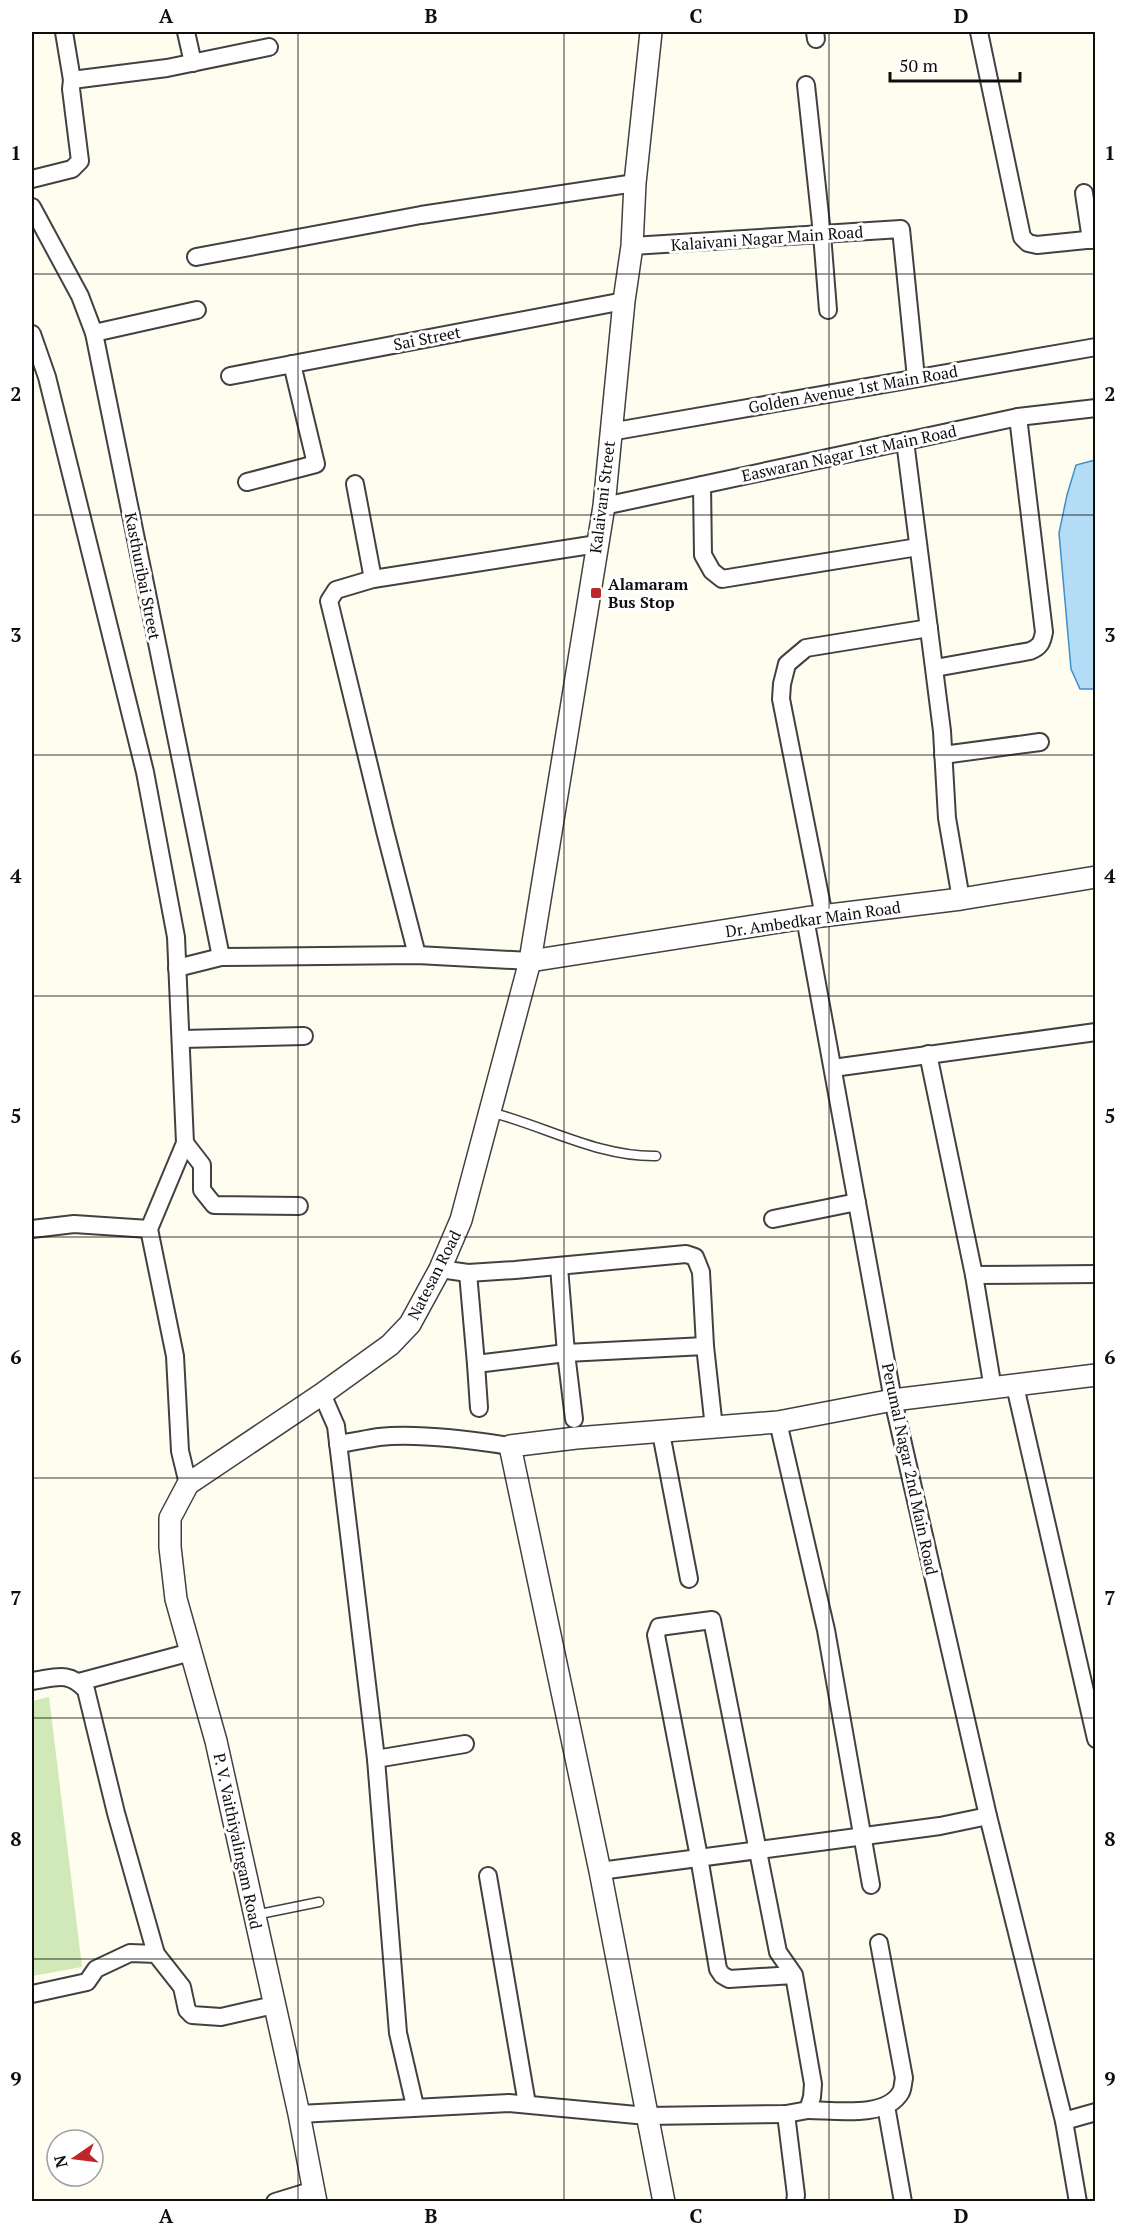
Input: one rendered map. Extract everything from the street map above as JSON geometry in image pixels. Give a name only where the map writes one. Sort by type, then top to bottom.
[{"type":"street","points":[[32,179],[72,170],[80,161],[71,89],[72,80],[64,32]]},
{"type":"street","points":[[186,32],[193,63]]},
{"type":"street","name":"Kalaivani Street","points":[[530,961],[603,506],[624,301],[632,246],[635,183],[651,32]]},
{"type":"street","points":[[979,32],[1022,237],[1028,243],[1037,245],[1093,239],[1084,193]]},
{"type":"street","points":[[72,80],[193,63],[269,47]]},
{"type":"street","points":[[806,85],[828,310]]},
{"type":"street","points":[[196,258],[421,215],[635,183]]},
{"type":"street","name":"Kasthuribai Street","points":[[32,207],[80,296],[94,333],[220,957]]},
{"type":"street","name":"Kalaivani Nagar Main Road","points":[[632,246],[901,229],[916,378]]},
{"type":"street","name":"Sai Street","points":[[230,376],[624,301]]},
{"type":"street","points":[[94,333],[197,309]]},
{"type":"street","points":[[32,334],[47,377],[145,772],[176,937],[185,1143],[149,1229],[176,1356],[180,1450],[188,1484]]},
{"type":"street","name":"Golden Avenue 1st Main Road","points":[[610,432],[1095,347]]},
{"type":"street","points":[[247,482],[316,464],[292,364]]},
{"type":"street","name":"Easwaran Nagar 1st Main Road","points":[[603,506],[1018,417],[1095,408]]},
{"type":"street","points":[[934,668],[1030,651],[1038,648],[1042,642],[1044,632],[1018,417]]},
{"type":"street","points":[[905,441],[934,668],[947,818],[961,899]]},
{"type":"street","points":[[355,484],[373,579]]},
{"type":"street","points":[[702,485],[703,555],[712,571],[722,579],[918,547]]},
{"type":"street","points":[[417,956],[329,601],[336,590],[373,579],[597,544]]},
{"type":"street","name":"Perumal Nagar 2nd Main Road","points":[[929,628],[806,648],[787,664],[781,699],[815,917],[832,1068],[893,1400],[988,1816],[1064,2121],[1078,2202]]},
{"type":"street","points":[[943,755],[1040,742]]},
{"type":"street","name":"Dr. Ambedkar Main Road","points":[[530,961],[815,917],[961,899],[1095,877]]},
{"type":"street","points":[[177,968],[220,957],[417,956],[530,961]]},
{"type":"street","name":"Natesan Road","points":[[188,1484],[322,1394],[390,1345],[410,1324],[440,1269],[461,1220],[530,961]]},
{"type":"street","points":[[832,1068],[1095,1032]]},
{"type":"street","points":[[182,1039],[304,1036]]},
{"type":"street","points":[[928,1054],[974,1275],[993,1389]]},
{"type":"street","points":[[185,1143],[202,1165],[202,1190],[214,1204],[299,1206]]},
{"type":"street","points":[[773,1219],[857,1202]]},
{"type":"street","points":[[32,1229],[74,1224],[149,1229]]},
{"type":"street","points":[[440,1269],[468,1273],[558,1267],[686,1254],[694,1257],[701,1272],[705,1346],[714,1428]]},
{"type":"street","points":[[558,1267],[574,1419]]},
{"type":"street","points":[[468,1273],[479,1408]]},
{"type":"street","points":[[974,1275],[1095,1274]]},
{"type":"street","points":[[476,1364],[566,1353],[705,1346]]},
{"type":"street","points":[[338,1444],[381,1437],[402,1437],[480,1441],[510,1446],[576,1438],[714,1428],[778,1422],[893,1400],[1095,1375]]},
{"type":"street","points":[[1015,1386],[1095,1739]]},
{"type":"street","points":[[322,1394],[336,1426],[376,1759],[398,2032],[415,2106]]},
{"type":"street","points":[[778,1422],[826,1630],[871,1885]]},
{"type":"street","points":[[661,1432],[689,1579]]},
{"type":"street","points":[[510,1446],[600,1871],[664,2202]]},
{"type":"street","name":"P. V. Vaithiyalingam Road","points":[[188,1484],[170,1518],[170,1547],[176,1599],[216,1741],[315,2196]]},
{"type":"street","points":[[794,1975],[729,1979],[723,1976],[718,1969],[656,1635],[659,1626],[712,1620],[778,1952],[794,1975],[813,2084],[813,2097],[808,2109]]},
{"type":"street","points":[[79,1682],[191,1652]]},
{"type":"street","points":[[32,1681],[65,1676],[77,1679],[86,1689],[116,1813],[156,1954],[182,1987],[187,2010],[192,2015],[221,2017],[274,2005]]},
{"type":"street","points":[[376,1759],[465,1744]]},
{"type":"street","points":[[600,1871],[940,1826],[988,1816]]},
{"type":"street","points":[[488,1876],[528,2104]]},
{"type":"street","points":[[299,2114],[415,2106],[509,2103],[647,2116],[786,2114],[808,2109],[874,2110],[886,2106],[901,2091],[904,2078],[879,1944]]},
{"type":"street","points":[[32,1994],[87,1982],[96,1969],[130,1953],[156,1954]]},
{"type":"street","points":[[886,2106],[903,2202]]},
{"type":"street","points":[[1064,2121],[1095,2112]]},
{"type":"street","points":[[786,2114],[795,2202]]},
{"type":"street","points":[[275,2202],[315,2196]]},
{"type":"lane","points":[[490,1112],[619,1154],[656,1156]]},
{"type":"lane","points":[[254,1916],[319,1902]]},
{"type":"green space","points":[[49,1697],[82,1967],[32,1976],[32,1701]]},
{"type":"water","points":[[1095,460],[1095,689],[1080,689],[1071,669],[1059,533],[1076,465]]},
{"type":"place","name":"Alamaram Bus Stop","points":[[596,593]]}]
